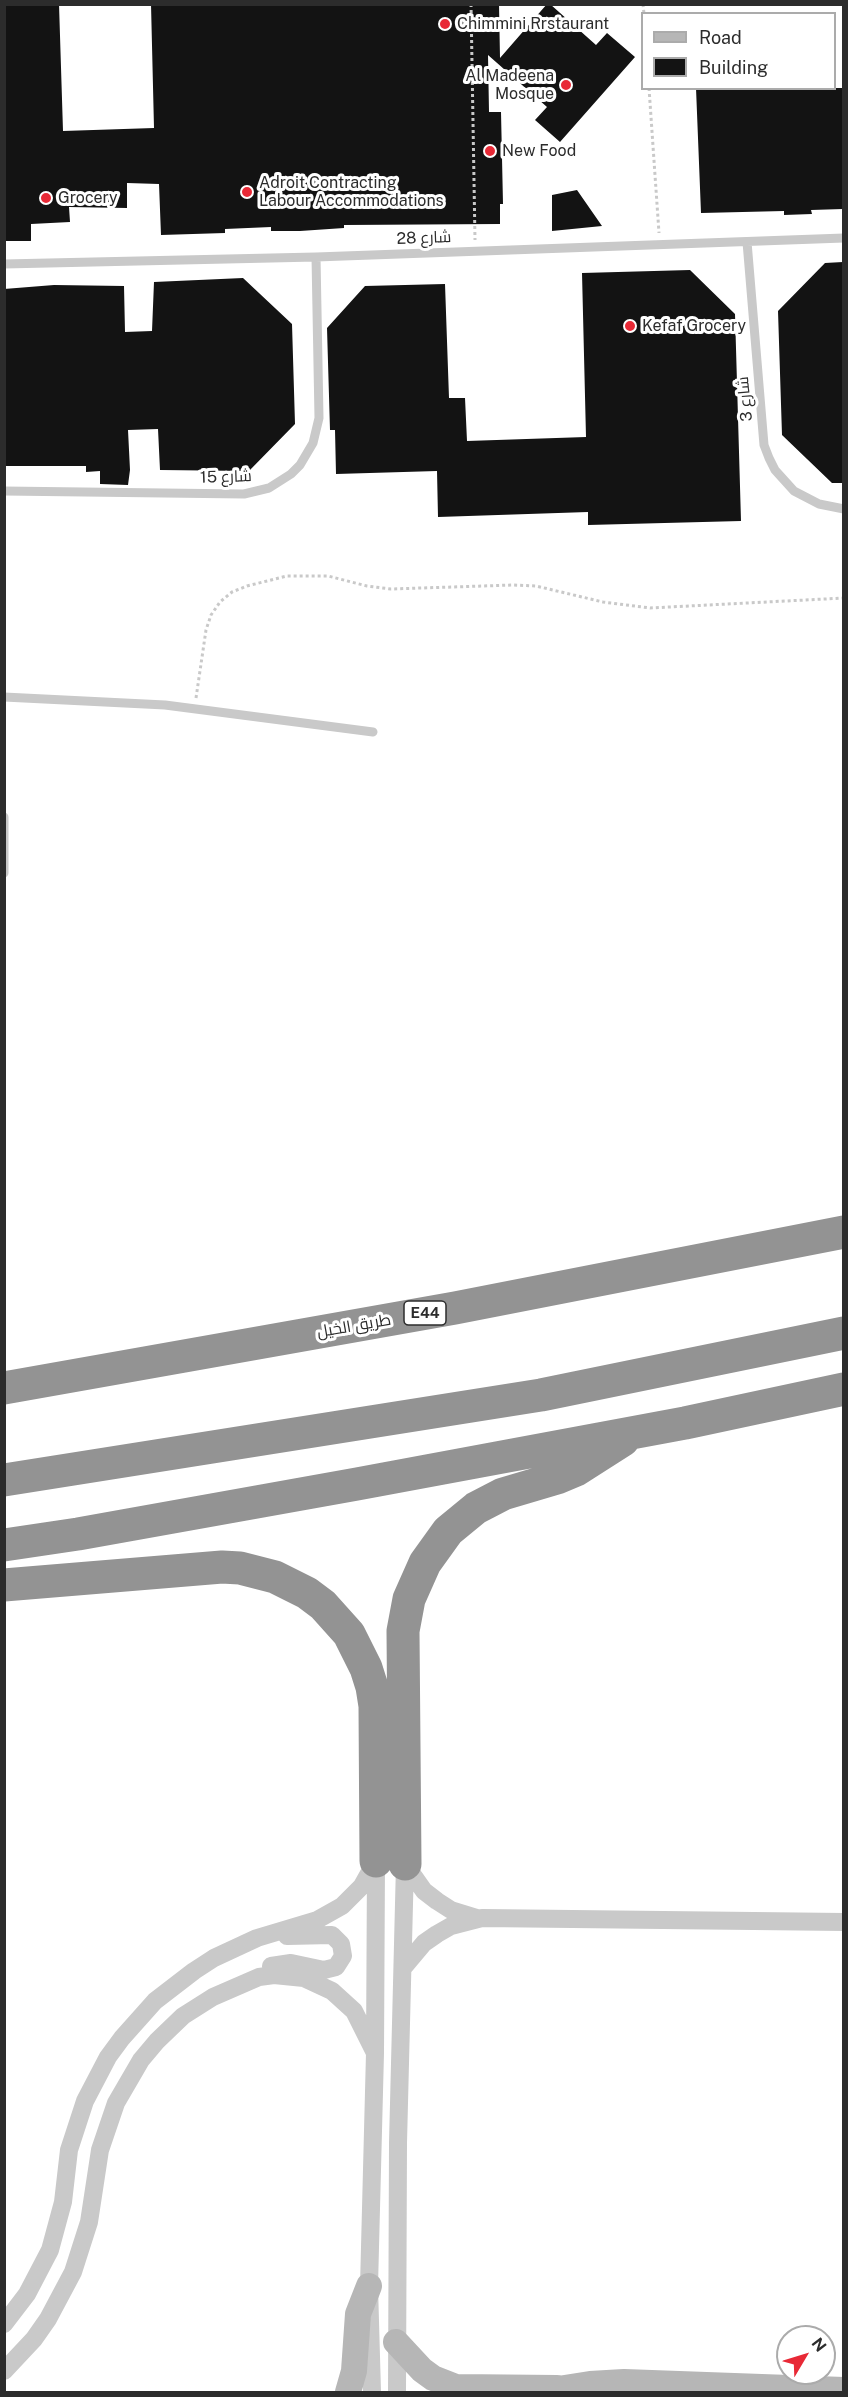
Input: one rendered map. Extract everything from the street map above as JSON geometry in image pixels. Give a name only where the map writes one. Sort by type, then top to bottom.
[{"type":"highway","name":"طريق الخيل","points":[[4,1388],[455,1308],[843,1232]]},
{"type":"highway","points":[[4,1480],[541,1395],[843,1333]]},
{"type":"highway","points":[[4,1545],[175,1518],[631,1433],[843,1389]]},
{"type":"highway","points":[[391,1863],[403,1631],[409,1599],[425,1563],[448,1531],[476,1508],[503,1494],[576,1470],[631,1433]]},
{"type":"highway","points":[[4,1585],[222,1567],[240,1568],[275,1577],[307,1593],[323,1605],[348,1634],[366,1668],[372,1687],[391,1863]]},
{"type":"street","points":[[391,1863],[451,1910],[482,1918],[843,1922]]},
{"type":"street","points":[[4,2324],[27,2295],[50,2250],[61,2210],[73,2137],[85,2101],[108,2057],[138,2019],[174,1986],[214,1958],[257,1938],[317,1920],[342,1906],[362,1886],[391,1863]]},
{"type":"street","points":[[391,1863],[403,1968],[397,2392]]},
{"type":"street","points":[[372,2392],[369,2286],[375,2053],[391,1863]]},
{"type":"street","points":[[403,1968],[424,1943],[437,1934],[451,1926],[482,1918]]},
{"type":"street","points":[[231,1988],[253,1972],[265,1967],[291,1964],[324,1970],[336,1967],[343,1956],[341,1944],[332,1935],[257,1938]]},
{"type":"street","points":[[4,2371],[34,2339],[48,2319],[73,2272],[89,2222],[100,2150],[116,2103],[141,2060],[170,2028],[198,2006],[231,1988],[259,1977],[289,1976],[318,1983],[332,1990],[354,2011],[375,2053]]},
{"type":"street","points":[[348,2392],[354,2371],[358,2314],[369,2286]]},
{"type":"street","points":[[396,2342],[422,2370],[438,2381],[456,2387],[549,2391],[624,2382],[843,2390]]},
{"type":"lane","name":"شارع 28","points":[[4,264],[843,238]]},
{"type":"lane","name":"شارع 3","points":[[747,242],[764,445],[769,458],[784,481],[794,491],[819,504],[843,509]]},
{"type":"lane","name":"شارع 15","points":[[4,491],[244,494],[257,492],[280,482],[291,474],[307,455],[318,425],[316,256]]},
{"type":"lane","points":[[4,697],[126,702],[373,732]]},
{"type":"lane","points":[[4,817],[4,873]]},
{"type":"path","points":[[471,4],[475,251]]},
{"type":"path","points":[[649,90],[660,245]]},
{"type":"path","points":[[195,709],[206,630],[211,615],[220,602],[239,589],[287,576],[328,576],[367,586],[391,589],[536,586],[603,602],[650,608],[843,598]]},
{"type":"building","points":[[4,4],[59,4],[63,131],[154,128],[151,4],[499,4],[500,58],[547,4],[550,4],[596,45],[607,33],[635,57],[560,142],[535,120],[547,107],[488,55],[489,112],[501,112],[503,204],[500,204],[500,224],[344,225],[344,228],[300,231],[271,231],[271,227],[225,229],[225,233],[161,235],[159,184],[127,183],[127,208],[69,207],[70,222],[31,224],[31,241],[4,241]]},
{"type":"building","points":[[836,88],[843,88],[843,209],[811,210],[812,214],[784,215],[784,211],[701,213],[696,90],[836,90]]},
{"type":"building","points":[[577,190],[602,226],[552,231],[552,195]]},
{"type":"building","points":[[843,262],[843,483],[832,483],[782,435],[778,311],[825,263]]},
{"type":"building","points":[[690,270],[735,314],[741,521],[588,525],[588,512],[438,517],[437,471],[336,474],[335,430],[330,430],[327,328],[365,286],[445,284],[449,398],[465,398],[467,441],[586,437],[582,273]]},
{"type":"building","points":[[243,278],[292,324],[295,424],[249,471],[160,470],[158,429],[128,430],[130,470],[128,485],[100,484],[100,471],[86,472],[86,466],[4,466],[4,289],[54,285],[124,286],[125,332],[152,331],[154,282]]},
{"type":"place","name":"Chimmini Rrstaurant","points":[[445,24]]},
{"type":"place","name":"Al Madeena Mosque","points":[[566,85]]},
{"type":"place","name":"New Food","points":[[490,151]]},
{"type":"place","name":"Adroit Contracting Labour Accommodations","points":[[247,192]]},
{"type":"place","name":"Grocery","points":[[46,198]]},
{"type":"place","name":"Kefaf Grocery","points":[[630,326]]}]
